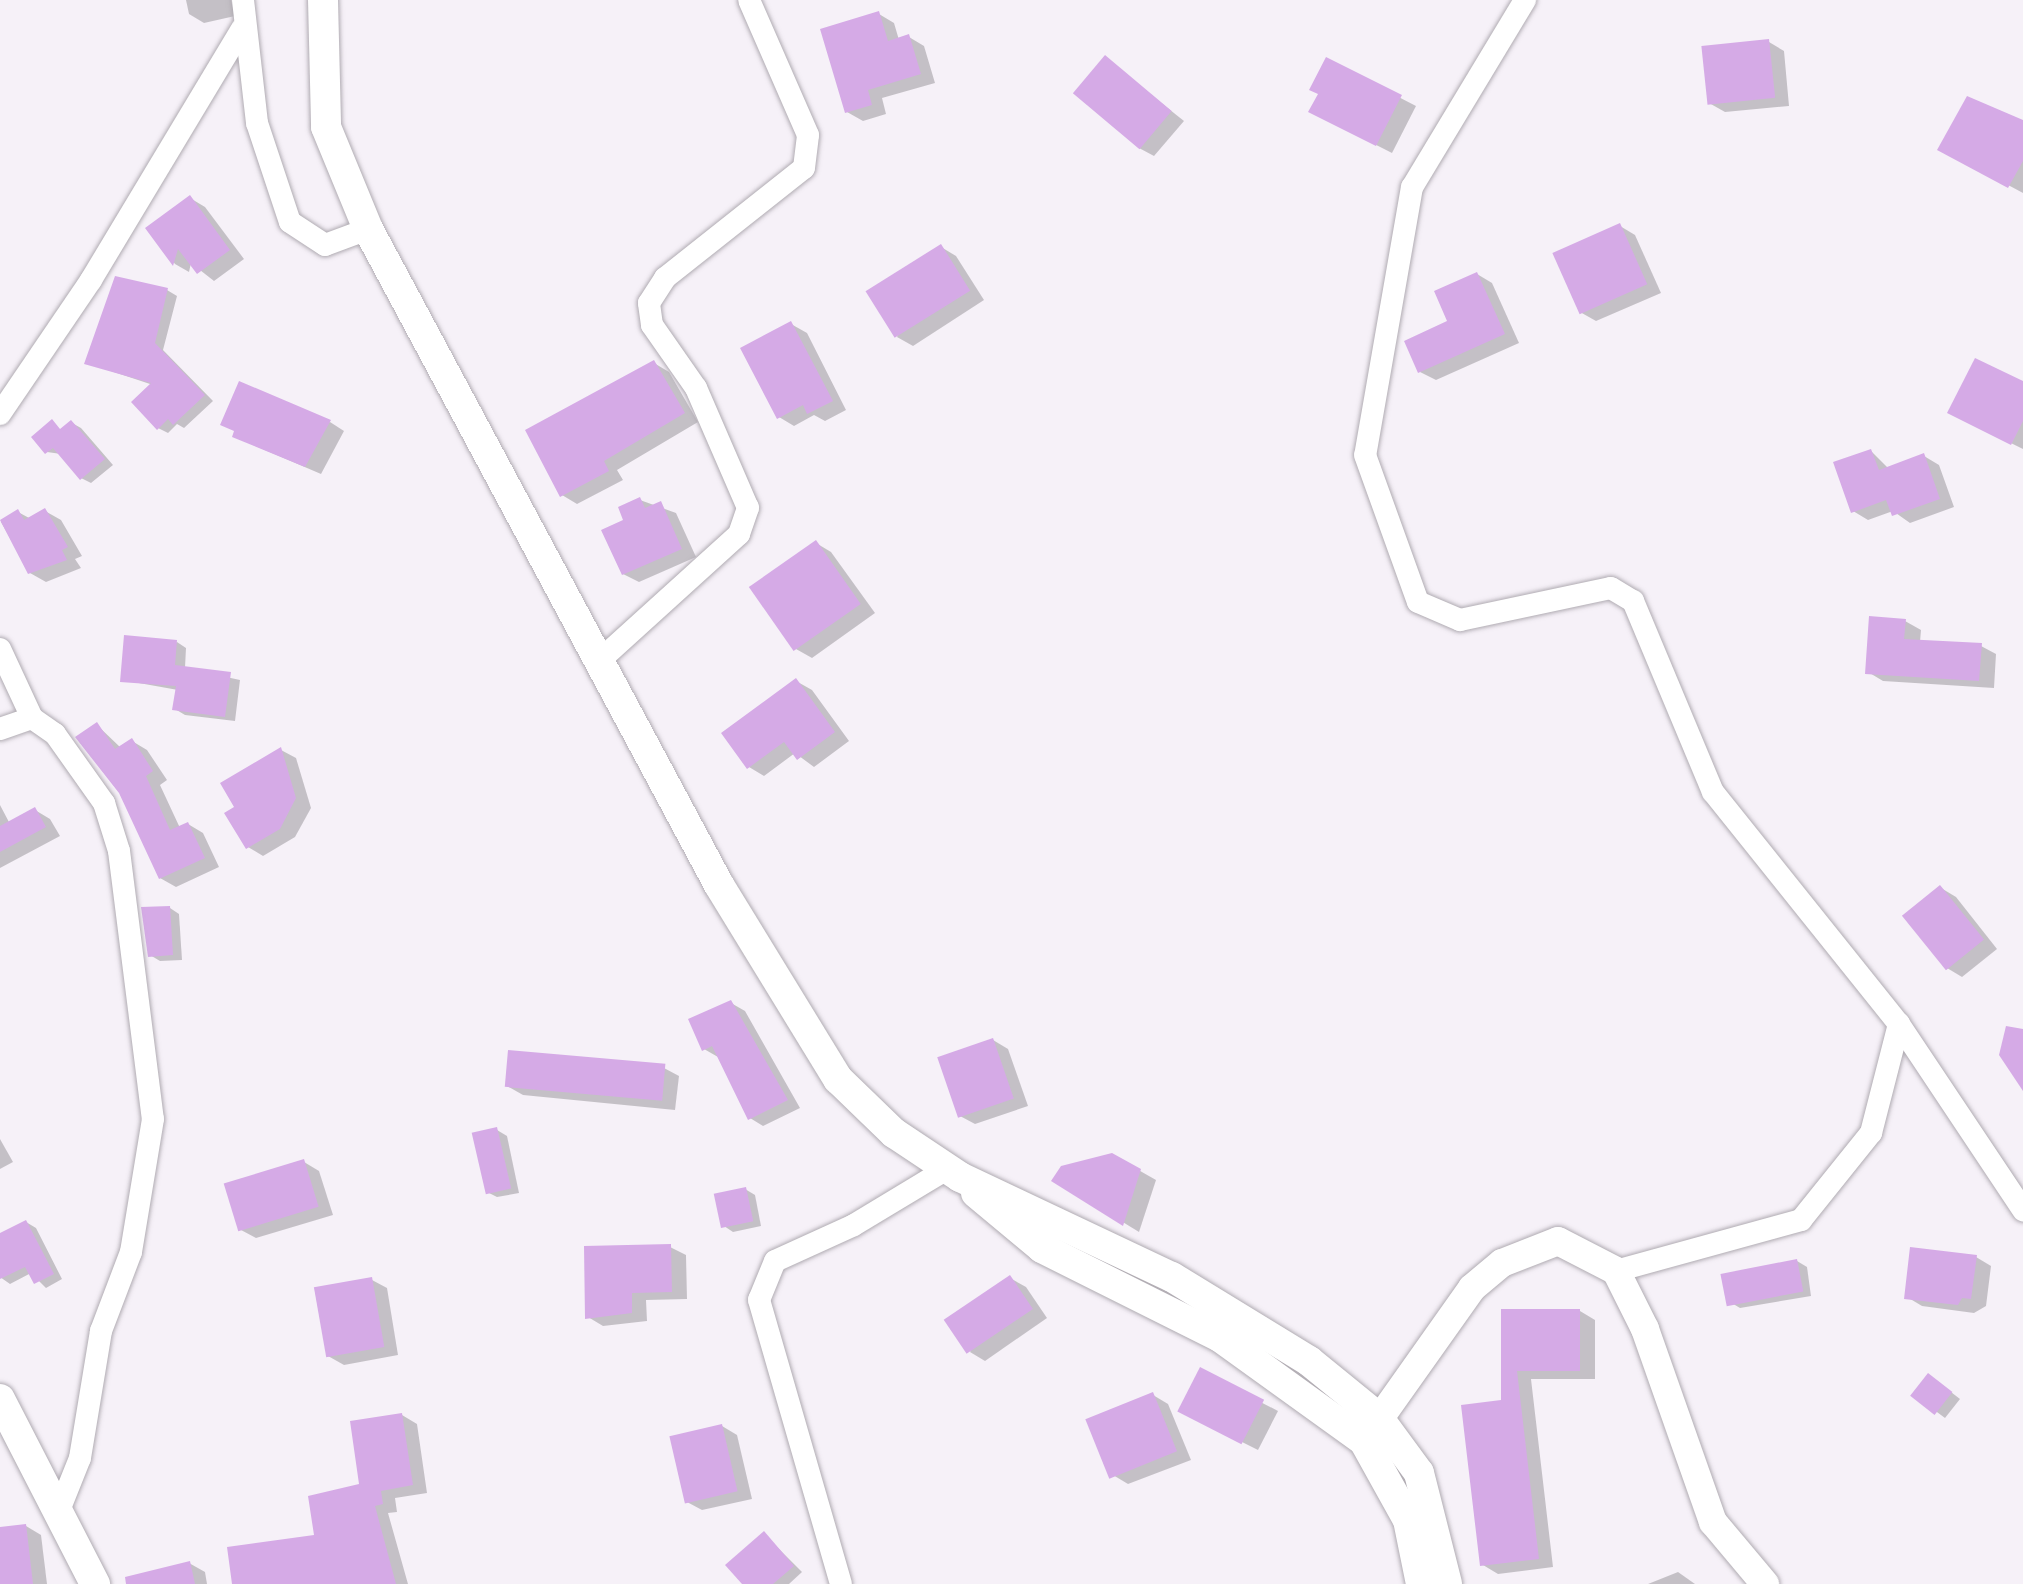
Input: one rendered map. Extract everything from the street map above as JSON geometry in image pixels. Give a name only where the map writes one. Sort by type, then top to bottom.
[{"type":"main road","points":[[323,0],[326,127],[368,229],[719,885],[838,1079],[894,1134],[954,1173],[1172,1277],[1309,1361],[1371,1429],[1419,1472],[1447,1584]]},
{"type":"main road","points":[[0,1399],[60,1508],[94,1582]]},
{"type":"main road","points":[[1371,1429],[1408,1520],[1421,1584]]},
{"type":"street","points":[[243,0],[242,29],[257,123],[290,222],[326,245],[368,229]]},
{"type":"street","points":[[599,661],[739,534],[748,508],[696,388],[652,325],[649,304],[665,278],[804,168],[808,134],[750,0]]},
{"type":"street","points":[[1525,0],[1412,187],[1364,454],[1418,602],[1460,620],[1610,588],[1634,600],[1713,792],[1899,1024],[2023,1210]]},
{"type":"street","points":[[0,414],[91,280],[242,29]]},
{"type":"street","points":[[0,649],[32,718],[55,734],[104,803],[119,850],[153,1119],[131,1252],[101,1332],[80,1458],[60,1508]]},
{"type":"street","points":[[0,729],[32,718]]},
{"type":"street","points":[[1616,1271],[1801,1220],[1871,1133],[1899,1024]]},
{"type":"street","points":[[841,1584],[759,1300],[775,1261],[954,1173]]},
{"type":"street","points":[[1371,1429],[1446,1316],[1502,1263],[1558,1240],[1616,1271],[1645,1329],[1713,1522],[1764,1584]]},
{"type":"building","points":[[879,11],[888,41],[909,34],[921,74],[868,90],[872,105],[845,113],[820,29]]},
{"type":"building","points":[[1769,39],[1775,98],[1708,105],[1701,46]]},
{"type":"building","points":[[1105,55],[1172,111],[1140,149],[1073,93]]},
{"type":"building","points":[[1326,57],[1402,95],[1376,146],[1308,112],[1318,94],[1309,90]]},
{"type":"building","points":[[1967,96],[2023,120],[2023,161],[2008,188],[1937,150]]},
{"type":"building","points":[[190,195],[230,250],[197,274],[178,249],[173,266],[145,228]]},
{"type":"building","points":[[1620,223],[1647,284],[1580,314],[1552,253]]},
{"type":"building","points":[[941,244],[970,291],[895,338],[866,291]]},
{"type":"building","points":[[1477,272],[1505,334],[1418,373],[1404,341],[1447,321],[1434,291]]},
{"type":"building","points":[[115,276],[168,288],[155,343],[205,395],[173,425],[168,419],[157,430],[131,402],[151,383],[84,364]]},
{"type":"building","points":[[791,321],[833,401],[807,414],[803,405],[777,419],[740,348]]},
{"type":"building","points":[[1975,358],[2023,381],[2023,421],[2011,445],[1947,413]]},
{"type":"building","points":[[654,360],[685,413],[604,461],[609,471],[560,497],[525,430]]},
{"type":"building","points":[[239,381],[331,420],[305,467],[232,437],[234,431],[220,425]]},
{"type":"building","points":[[52,419],[60,429],[71,420],[105,459],[80,480],[53,448],[45,454],[31,437]]},
{"type":"building","points":[[1871,449],[1879,470],[1924,453],[1940,499],[1892,516],[1886,500],[1851,513],[1833,462]]},
{"type":"building","points":[[640,497],[645,508],[661,501],[682,549],[622,575],[601,530],[623,520],[618,507]]},
{"type":"building","points":[[45,508],[68,547],[62,550],[67,560],[28,574],[0,520],[18,509],[24,520]]},
{"type":"building","points":[[816,540],[861,604],[794,651],[749,587]]},
{"type":"building","points":[[1869,616],[1906,619],[1904,639],[1982,643],[1979,681],[1865,674]]},
{"type":"building","points":[[124,635],[177,640],[175,665],[231,672],[225,717],[172,710],[176,686],[120,682]]},
{"type":"building","points":[[796,678],[835,732],[797,760],[784,742],[747,769],[721,733]]},
{"type":"building","points":[[97,722],[115,749],[132,738],[153,771],[146,776],[170,830],[188,822],[205,858],[159,879],[119,793],[75,737]]},
{"type":"building","points":[[281,747],[296,798],[280,829],[246,849],[224,813],[234,807],[220,783]]},
{"type":"building","points":[[35,807],[46,827],[0,852],[0,826]]},
{"type":"building","points":[[1940,885],[1984,939],[1946,970],[1902,916]]},
{"type":"building","points":[[170,906],[173,955],[148,957],[141,907]]},
{"type":"building","points":[[731,1000],[788,1100],[748,1120],[712,1046],[702,1051],[688,1019]]},
{"type":"building","points":[[2006,1026],[2023,1029],[2023,1091],[1999,1055]]},
{"type":"building","points":[[993,1038],[1014,1099],[958,1118],[937,1057]]},
{"type":"building","points":[[508,1050],[665,1064],[662,1101],[505,1087]]},
{"type":"building","points":[[497,1127],[511,1188],[486,1194],[472,1133]]},
{"type":"building","points":[[1112,1153],[1141,1169],[1123,1226],[1051,1181],[1061,1166]]},
{"type":"building","points":[[304,1159],[319,1207],[238,1231],[224,1184]]},
{"type":"building","points":[[746,1187],[753,1221],[721,1228],[714,1194]]},
{"type":"building","points":[[26,1220],[54,1274],[34,1284],[25,1267],[0,1279],[0,1233]]},
{"type":"building","points":[[671,1244],[672,1292],[632,1293],[632,1313],[585,1319],[584,1246]]},
{"type":"building","points":[[1910,1247],[1977,1255],[1971,1299],[1962,1298],[1958,1305],[1904,1299]]},
{"type":"building","points":[[1797,1259],[1803,1291],[1727,1306],[1720,1274]]},
{"type":"building","points":[[1010,1275],[1033,1309],[967,1354],[944,1320]]},
{"type":"building","points":[[372,1277],[384,1347],[326,1357],[314,1287]]},
{"type":"building","points":[[1501,1309],[1580,1309],[1580,1371],[1517,1371],[1539,1559],[1480,1566],[1461,1405],[1501,1400]]},
{"type":"building","points":[[1200,1367],[1264,1400],[1241,1444],[1177,1412]]},
{"type":"building","points":[[1928,1373],[1952,1392],[1935,1415],[1910,1396]]},
{"type":"building","points":[[1153,1392],[1177,1451],[1109,1479],[1085,1419]]},
{"type":"building","points":[[402,1413],[413,1485],[381,1491],[383,1504],[375,1506],[396,1584],[232,1584],[227,1547],[314,1535],[308,1496],[359,1484],[350,1421]]},
{"type":"building","points":[[722,1424],[738,1491],[685,1503],[669,1436]]},
{"type":"building","points":[[26,1524],[33,1584],[0,1584],[0,1527]]},
{"type":"building","points":[[764,1531],[794,1566],[773,1584],[742,1584],[725,1565]]},
{"type":"building","points":[[190,1561],[195,1584],[126,1584],[125,1577]]}]
